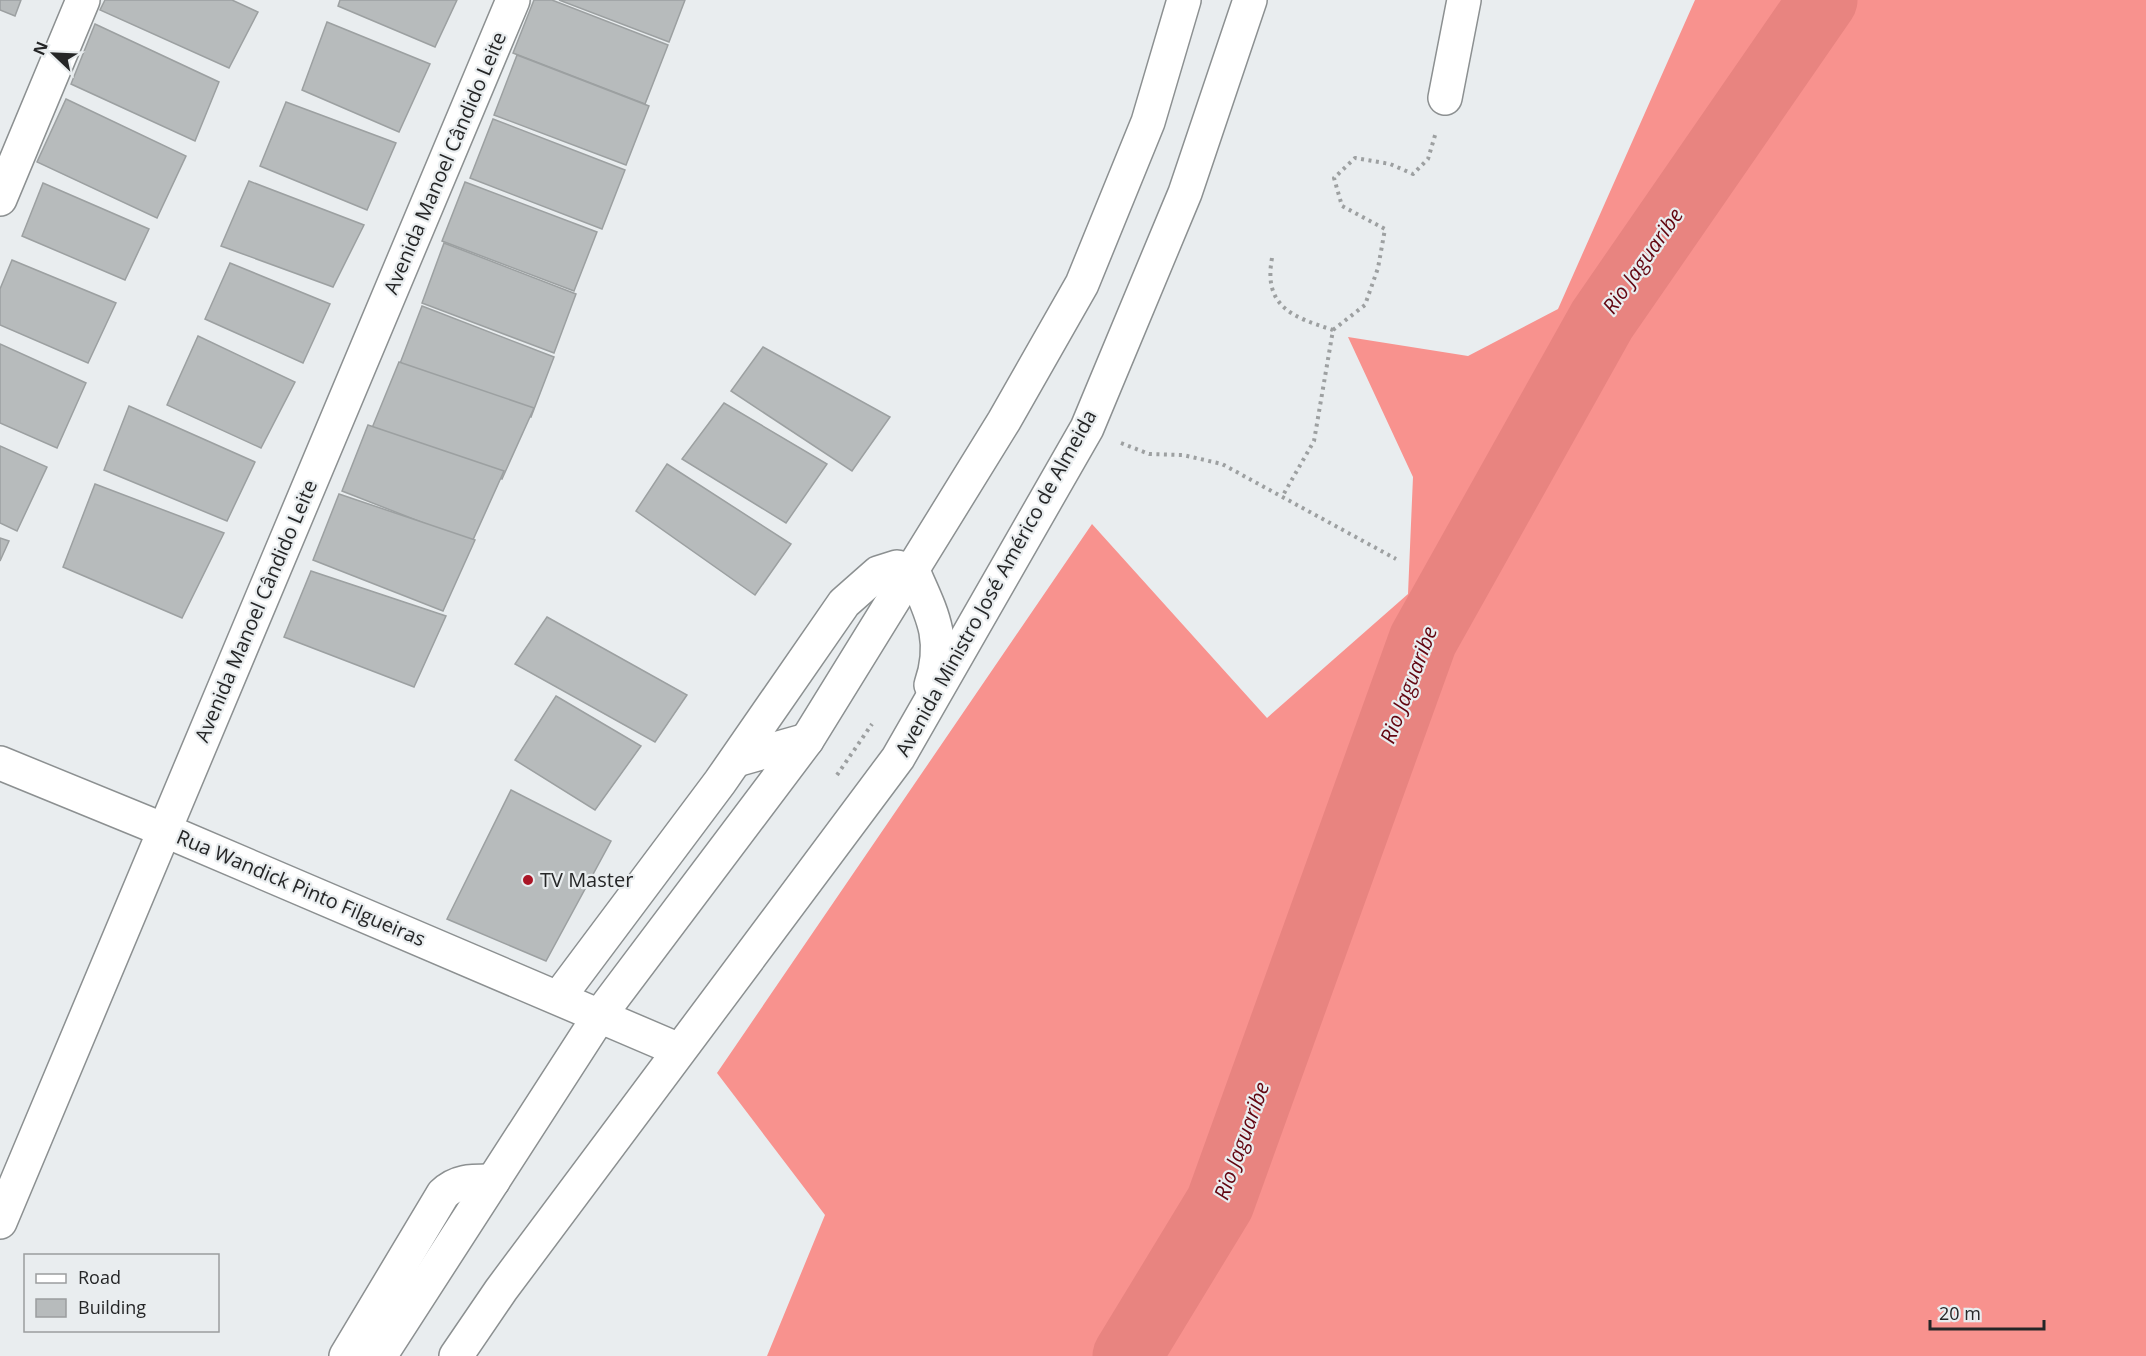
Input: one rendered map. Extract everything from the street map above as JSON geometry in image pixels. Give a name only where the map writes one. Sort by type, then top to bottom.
[{"type":"main road","points":[[0,199],[83,0]]},
{"type":"main road","name":"Avenida Manoel Cândido Leite","points":[[0,1222],[513,0]]},
{"type":"main road","points":[[380,1356],[600,1015],[807,740],[1004,422],[1082,284],[1148,122],[1184,0]]},
{"type":"main road","name":"Avenida Ministro José Américo de Almeida","points":[[456,1356],[501,1290],[898,758],[1087,429],[1185,193],[1250,0]]},
{"type":"main road","points":[[1445,98],[1464,0]]},
{"type":"main road","points":[[559,997],[736,760],[844,603],[878,573],[897,567],[913,571]]},
{"type":"main road","points":[[898,758],[932,682],[939,653],[937,630],[913,571]]},
{"type":"main road","points":[[736,760],[807,740]]},
{"type":"main road","name":"Rua Wandick Pinto Filgueiras","points":[[0,763],[600,1015]]},
{"type":"main road","points":[[600,1015],[679,1050]]},
{"type":"main road","points":[[346,1356],[442,1194],[451,1186],[465,1181],[493,1181]]},
{"type":"path","points":[[1282,497],[1314,441],[1333,330],[1365,305],[1377,268],[1385,229],[1342,206],[1334,178],[1355,158],[1390,164],[1413,174],[1428,159],[1445,98]]},
{"type":"path","points":[[1272,258],[1269,275],[1271,290],[1286,312],[1333,330]]},
{"type":"path","points":[[1087,429],[1149,454],[1183,455],[1222,464],[1396,559]]},
{"type":"shaded area","points":[[1695,0],[2146,0],[2146,1356],[767,1356],[825,1215],[717,1073],[1092,524],[1267,718],[1408,594],[1413,477],[1348,337],[1468,356],[1558,309]]},
{"type":"building","points":[[0,0],[21,0],[15,16],[0,10]]},
{"type":"building","points":[[105,0],[232,0],[258,12],[229,68],[100,10]]},
{"type":"building","points":[[340,0],[457,0],[435,47],[338,6]]},
{"type":"building","points":[[534,0],[552,0],[668,45],[645,104],[513,53]]},
{"type":"building","points":[[559,0],[685,0],[669,42]]},
{"type":"building","points":[[327,22],[430,64],[399,132],[302,90]]},
{"type":"building","points":[[95,24],[219,82],[195,141],[71,84]]},
{"type":"building","points":[[517,55],[649,106],[626,165],[494,115]]},
{"type":"building","points":[[66,99],[186,156],[157,218],[37,162]]},
{"type":"building","points":[[286,102],[396,143],[367,210],[260,166]]},
{"type":"building","points":[[493,119],[625,170],[602,229],[470,178]]},
{"type":"building","points":[[249,181],[364,225],[333,287],[221,246]]},
{"type":"building","points":[[465,182],[597,232],[574,291],[442,241]]},
{"type":"building","points":[[43,183],[149,229],[125,280],[22,236]]},
{"type":"building","points":[[444,243],[576,294],[554,353],[422,303]]},
{"type":"building","points":[[12,260],[116,303],[88,363],[0,325],[0,289]]},
{"type":"building","points":[[230,263],[330,304],[303,363],[205,319]]},
{"type":"building","points":[[422,306],[554,357],[531,417],[399,366]]},
{"type":"building","points":[[198,336],[295,382],[261,448],[167,405]]},
{"type":"building","points":[[0,344],[86,383],[57,448],[0,423]]},
{"type":"building","points":[[763,347],[890,417],[852,471],[731,391]]},
{"type":"building","points":[[399,362],[534,408],[502,479],[372,428]]},
{"type":"building","points":[[724,403],[827,464],[786,523],[682,459]]},
{"type":"building","points":[[129,406],[255,462],[227,521],[104,470]]},
{"type":"building","points":[[368,425],[504,471],[472,542],[342,491]]},
{"type":"building","points":[[0,446],[47,467],[17,531],[0,523]]},
{"type":"building","points":[[667,464],[791,544],[755,595],[636,511]]},
{"type":"building","points":[[95,484],[224,533],[182,618],[63,567]]},
{"type":"building","points":[[339,494],[475,540],[443,611],[313,560]]},
{"type":"building","points":[[0,538],[9,541],[0,561]]},
{"type":"building","points":[[311,571],[446,616],[414,687],[284,637]]},
{"type":"building","points":[[547,617],[687,695],[655,742],[515,664]]},
{"type":"building","points":[[556,696],[641,746],[595,810],[515,760]]},
{"type":"building","name":"TV Master","points":[[511,790],[611,841],[546,961],[447,919]]},
{"type":"waterway","name":"Rio Jaguaribe","points":[[1127,1356],[1220,1203],[1423,640],[1602,320],[1823,0]]},
{"type":"place","name":"TV Master","points":[[528,880]]}]
